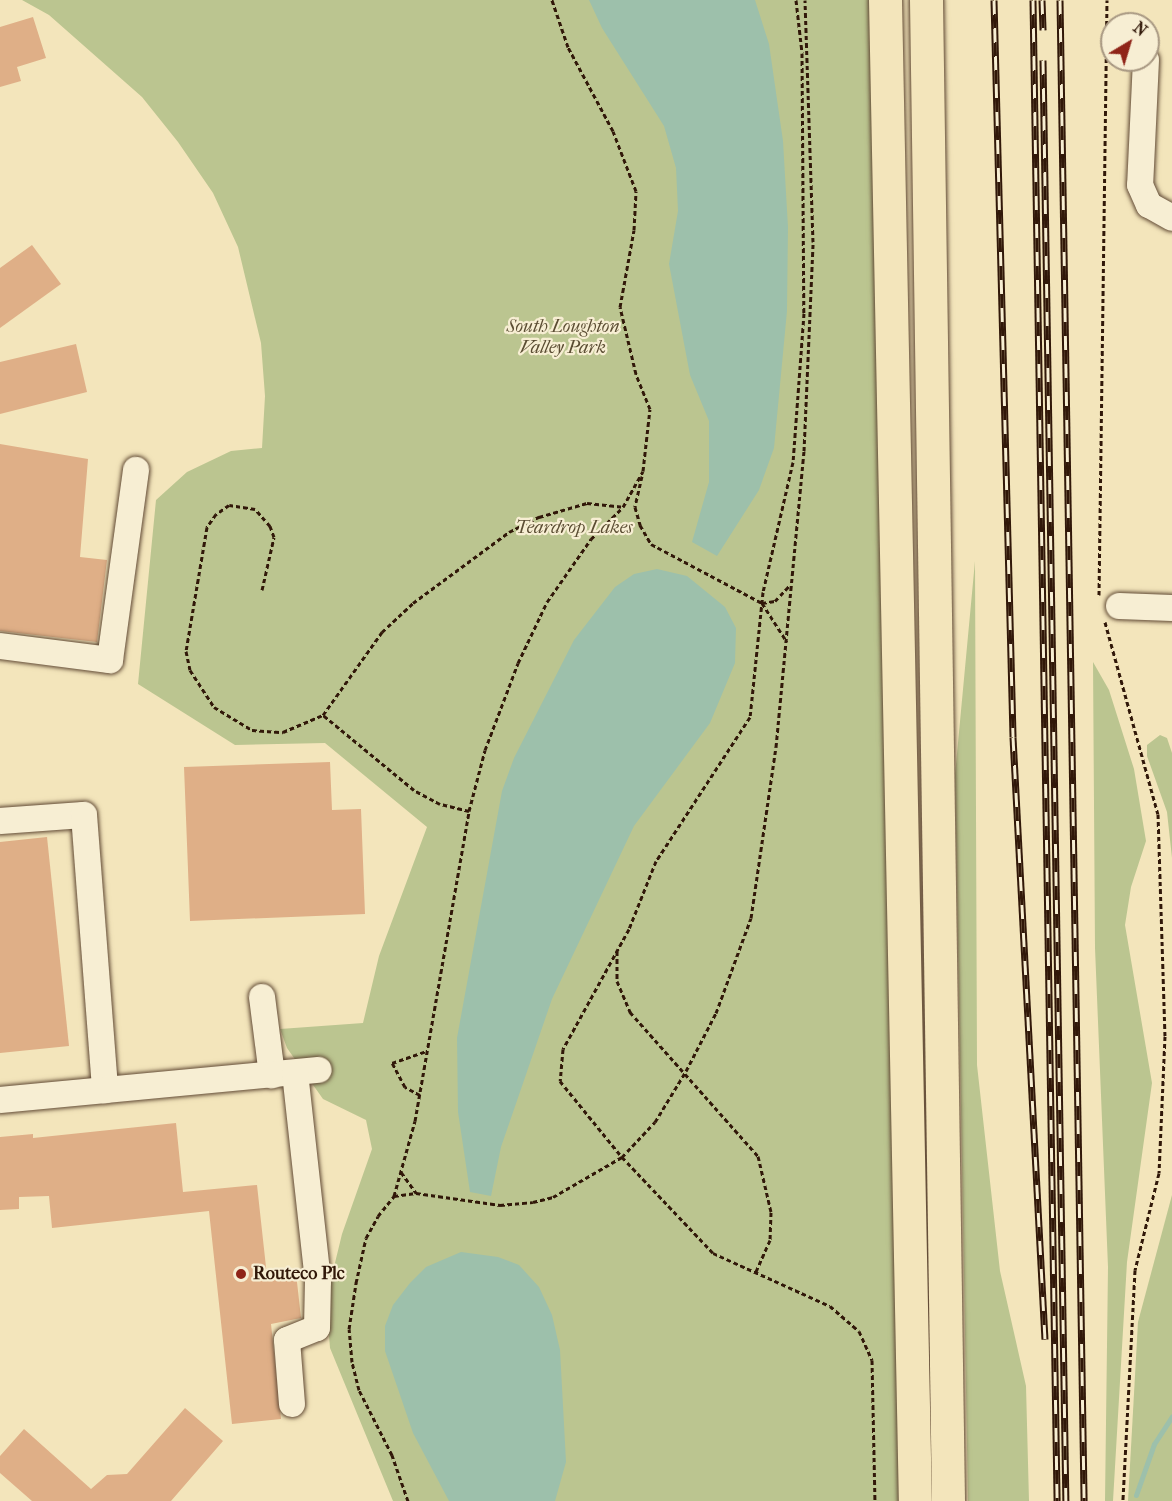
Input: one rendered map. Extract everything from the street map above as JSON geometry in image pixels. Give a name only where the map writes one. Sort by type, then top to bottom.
[{"type":"highway","points":[[885,0],[915,1501]]},
{"type":"highway","points":[[926,0],[948,1501]]},
{"type":"street","points":[[1145,72],[1140,185],[1149,205],[1172,218]]},
{"type":"street","points":[[0,646],[110,660],[136,470]]},
{"type":"street","points":[[1107,608],[1172,608]]},
{"type":"street","points":[[0,821],[84,815],[105,1090]]},
{"type":"street","points":[[262,997],[295,1073],[318,1281],[317,1328],[286,1340],[292,1404]]},
{"type":"street","points":[[0,1100],[295,1073]]},
{"type":"path","points":[[552,0],[568,47],[613,131],[636,191],[634,230],[620,307],[636,374],[650,409],[643,471],[635,507],[640,525],[651,544],[762,603],[788,643]]},
{"type":"path","points":[[796,0],[802,53],[804,313],[793,462],[762,603],[750,717],[656,861],[617,949],[563,1049],[560,1081],[622,1157],[713,1253],[847,1317],[867,1345],[872,1360],[874,1501]]},
{"type":"path","points":[[393,1196],[416,1193],[500,1205],[553,1197],[622,1157],[655,1122],[686,1071],[716,1013],[751,918],[788,643],[804,451],[813,242],[805,0]]},
{"type":"path","points":[[1107,0],[1107,608],[1158,813],[1165,1036],[1159,1173],[1135,1270],[1123,1501]]},
{"type":"path","points":[[408,1501],[392,1455],[359,1390],[349,1329],[366,1238],[393,1196],[420,1095],[469,811],[485,750],[514,673],[547,602],[591,539],[623,507],[643,471]]},
{"type":"path","points":[[262,590],[274,537],[270,526],[255,509],[229,505],[216,514],[207,527],[186,651],[190,670],[214,707],[252,730],[283,732],[323,715],[382,632],[413,603],[509,532],[538,517],[587,503],[623,507]]},
{"type":"path","points":[[762,603],[775,601],[792,584]]},
{"type":"path","points":[[323,715],[414,790],[440,804],[469,811]]},
{"type":"path","points":[[617,949],[617,981],[630,1012],[686,1071],[758,1156],[771,1212],[770,1240],[756,1274]]},
{"type":"path","points":[[420,1095],[405,1087],[392,1063],[428,1051]]},
{"type":"path","points":[[401,1171],[416,1193]]},
{"type":"green space","name":"Teardrop Lakes","points":[[22,0],[885,0],[915,1501],[393,1501],[330,1348],[326,1300],[342,1234],[372,1149],[366,1120],[323,1099],[287,1048],[280,1029],[363,1023],[379,956],[427,827],[325,743],[235,745],[138,684],[156,500],[187,472],[231,451],[262,448],[265,396],[261,343],[238,247],[213,193],[178,142],[142,97],[49,15]]},
{"type":"green space","points":[[975,561],[977,1065],[1000,1271],[1026,1386],[1029,1501],[968,1501],[955,775]]},
{"type":"green space","points":[[1093,662],[1109,690],[1134,769],[1146,841],[1131,887],[1125,925],[1152,1083],[1127,1262],[1113,1501],[1105,1501],[1108,1267],[1095,948]]},
{"type":"green space","points":[[1160,735],[1167,738],[1172,753],[1172,858],[1167,812],[1147,756],[1147,745]]},
{"type":"green space","points":[[1172,1195],[1172,1501],[1128,1501],[1138,1322]]},
{"type":"shaded area","points":[[589,0],[755,0],[769,44],[783,141],[788,227],[787,311],[774,448],[759,490],[717,556],[692,542],[709,482],[709,421],[690,375],[669,264],[678,211],[676,168],[664,126],[602,28]]},
{"type":"shaded area","name":"Teardrop Lakes","points":[[657,569],[687,576],[725,607],[736,628],[735,663],[710,723],[634,826],[552,999],[501,1147],[491,1196],[470,1192],[458,1112],[457,1038],[502,791],[514,758],[574,640],[615,587],[634,574]]},
{"type":"shaded area","points":[[461,1252],[498,1257],[519,1265],[539,1287],[552,1315],[560,1350],[566,1462],[555,1501],[449,1501],[413,1433],[385,1351],[385,1326],[393,1305],[426,1267]]},
{"type":"building","points":[[33,17],[46,58],[17,67],[21,81],[0,87],[0,27]]},
{"type":"building","points":[[32,245],[61,284],[0,328],[0,268]]},
{"type":"building","points":[[76,344],[87,392],[0,414],[0,362]]},
{"type":"building","points":[[0,444],[88,459],[80,557],[107,560],[97,642],[0,631]]},
{"type":"building","points":[[330,762],[332,810],[361,809],[365,914],[190,921],[184,767]]},
{"type":"building","points":[[47,837],[69,1046],[0,1053],[0,842]]},
{"type":"building","name":"Routeco Plc","points":[[176,1123],[183,1192],[257,1185],[267,1276],[296,1273],[301,1318],[271,1324],[281,1419],[232,1424],[209,1211],[52,1228],[49,1196],[19,1197],[19,1209],[0,1210],[0,1137],[33,1134],[33,1138]]},
{"type":"building","points":[[185,1408],[223,1441],[171,1501],[32,1501],[0,1473],[0,1456],[24,1429],[91,1489],[107,1475],[127,1474]]},
{"type":"waterway","points":[[1136,1495],[1154,1444],[1172,1416]]},
{"type":"railway","points":[[994,0],[1013,737],[1045,1339]]},
{"type":"railway","points":[[1033,0],[1057,1501]]},
{"type":"railway","points":[[1042,0],[1043,30]]},
{"type":"railway","points":[[1060,0],[1084,1501]]},
{"type":"railway","points":[[1043,60],[1066,1501]]},
{"type":"place","name":"Routeco Plc","points":[[241,1274]]},
{"type":"park label","name":"South Loughton Valley Park","points":[[563,338]]}]
